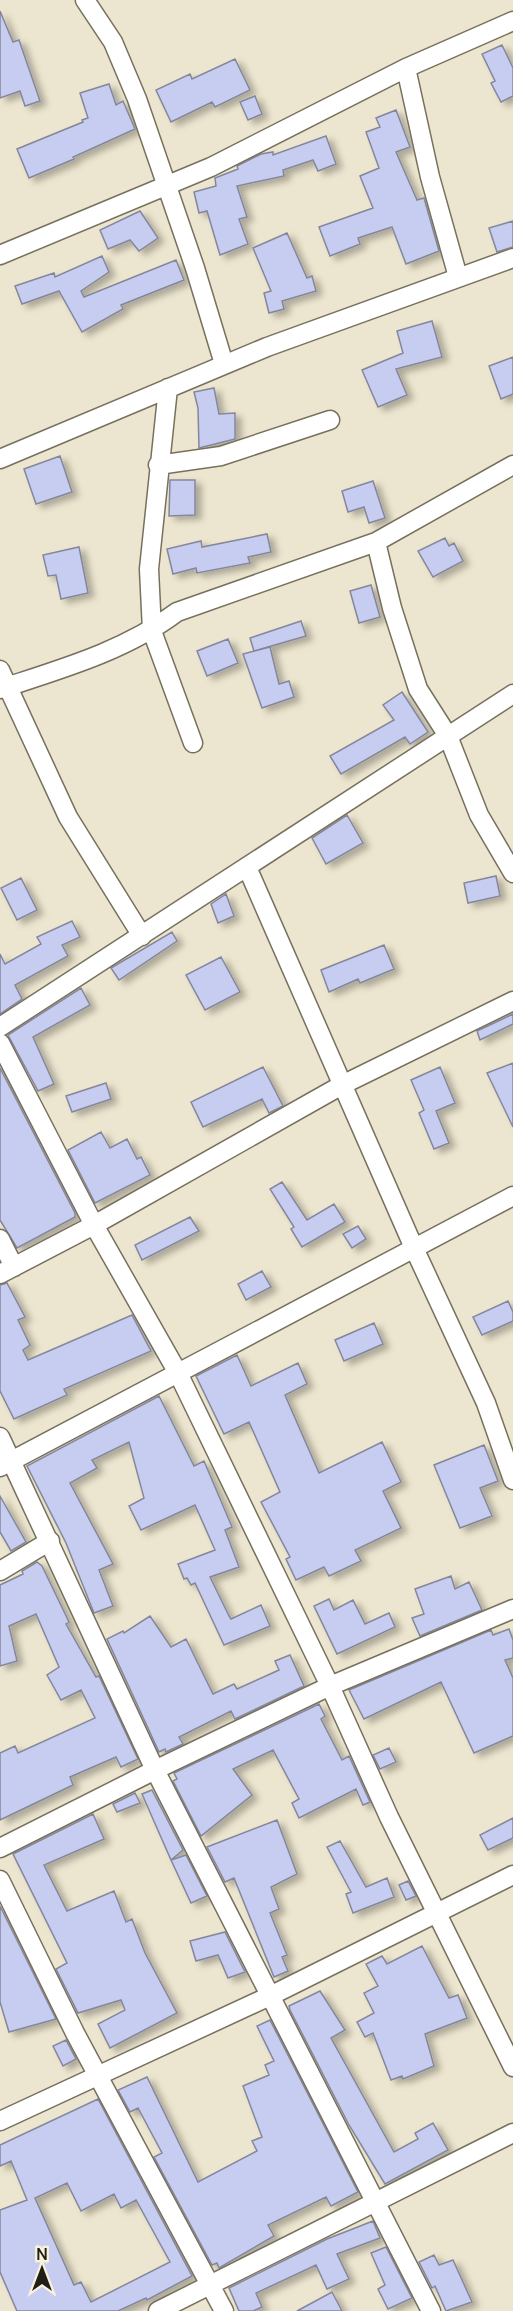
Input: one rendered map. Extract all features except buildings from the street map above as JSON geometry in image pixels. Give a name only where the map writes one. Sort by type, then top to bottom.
[{"type":"street","points":[[85,0],[113,42],[168,186],[224,364]]},
{"type":"street","points":[[0,254],[211,167],[406,68],[513,21]]},
{"type":"street","points":[[406,68],[430,177],[458,277]]},
{"type":"street","points":[[0,459],[224,364],[513,258]]},
{"type":"street","points":[[168,388],[158,465],[149,569],[152,631],[193,743]]},
{"type":"street","points":[[158,465],[221,456],[330,420]]},
{"type":"street","points":[[5,687],[118,648],[152,631],[177,612],[376,542],[513,465]]},
{"type":"street","points":[[376,542],[392,609],[418,689],[448,736],[479,815],[513,873]]},
{"type":"street","points":[[0,670],[5,687],[68,817],[142,936]]},
{"type":"street","points":[[0,1028],[513,694]]},
{"type":"street","points":[[247,867],[414,1248],[486,1403],[513,1480]]},
{"type":"street","points":[[0,1239],[7,1270],[94,1225],[342,1085],[513,1001]]},
{"type":"street","points":[[0,1043],[94,1225],[178,1373],[330,1686],[389,1817],[513,2067]]},
{"type":"street","points":[[6,1463],[513,1196]]},
{"type":"street","points":[[0,1437],[6,1463],[50,1541],[155,1770],[432,2311]]},
{"type":"street","points":[[0,1571],[50,1541]]},
{"type":"street","points":[[0,1848],[330,1686],[513,1609]]},
{"type":"street","points":[[0,2121],[272,1995],[513,1875]]},
{"type":"street","points":[[0,1880],[98,2075],[224,2311]]},
{"type":"street","points":[[158,2311],[378,2203],[513,2133]]}]
